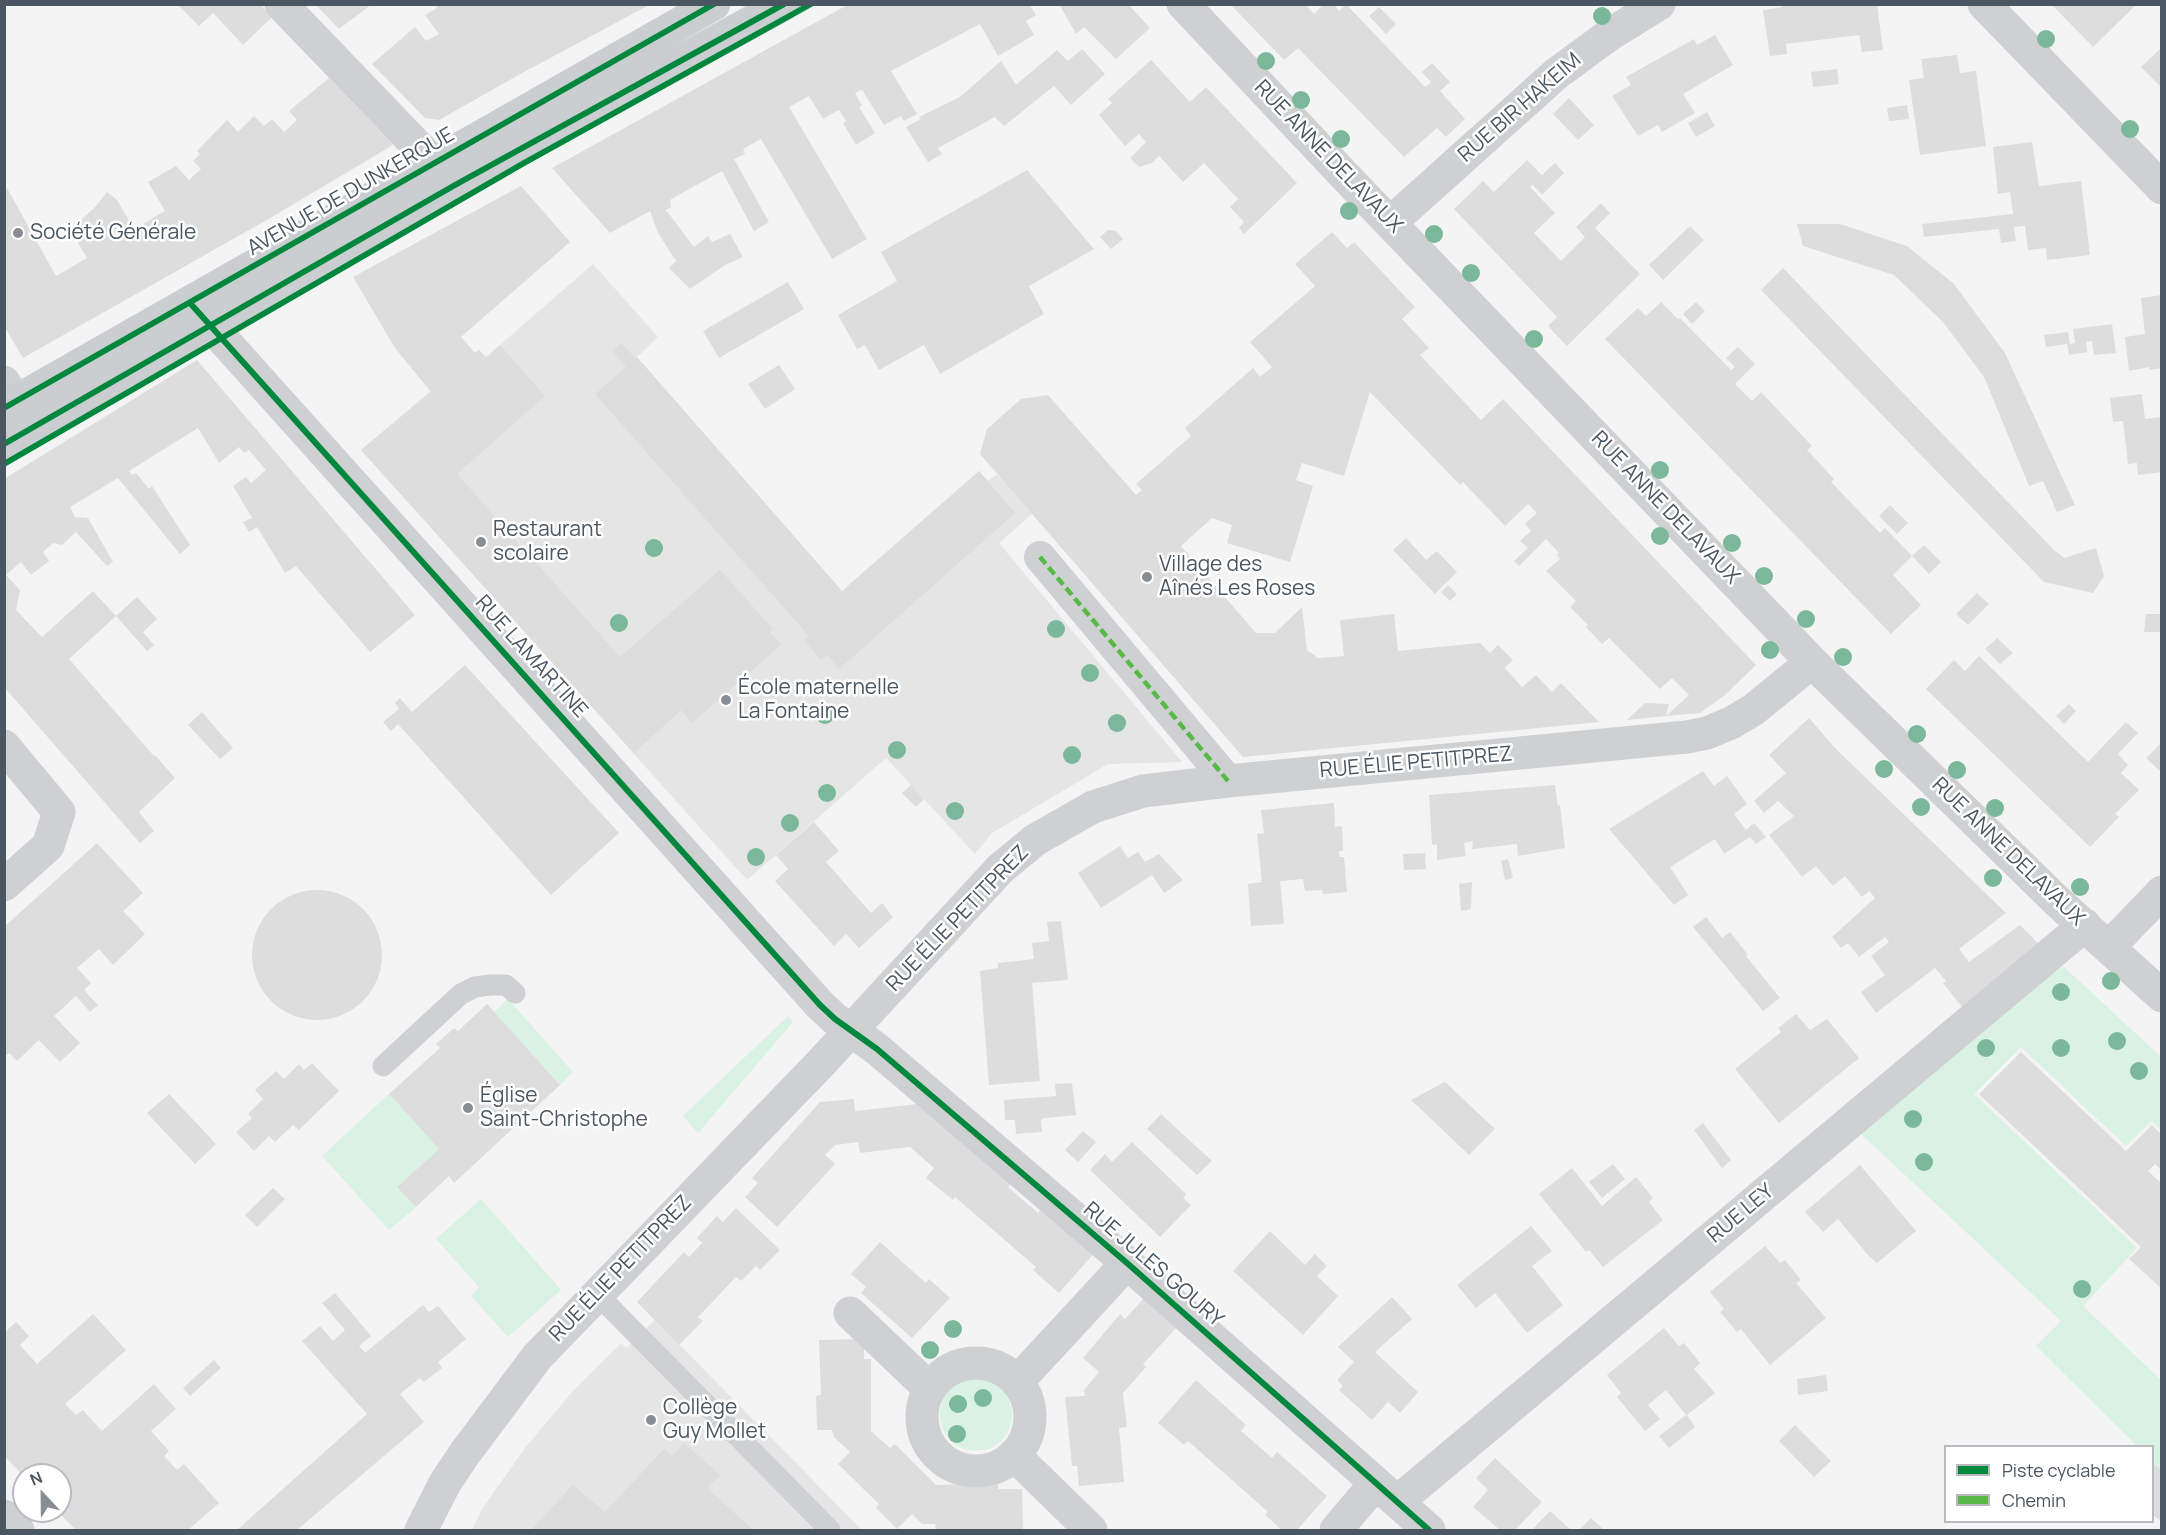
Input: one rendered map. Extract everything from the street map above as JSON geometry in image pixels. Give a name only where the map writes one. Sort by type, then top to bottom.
[{"type":"main road","name":"AVENUE DE DUNKERQUE","points":[[445,175],[714,4]]},
{"type":"main road","name":"AVENUE DE DUNKERQUE","points":[[12,413],[200,314],[445,175],[784,4]]},
{"type":"street","points":[[281,4],[445,175]]},
{"type":"street","name":"RUE ANNE DELAVAUX","points":[[1183,4],[1812,662],[2058,902],[2162,996]]},
{"type":"street","name":"RUE BIR HAKEIM","points":[[1390,223],[1547,81],[1580,55],[1659,4]]},
{"type":"street","points":[[1984,4],[2162,188]]},
{"type":"street","name":"RUE LAMARTINE","points":[[200,314],[812,997],[850,1030]]},
{"type":"street","points":[[1040,557],[1228,781]]},
{"type":"street","name":"RUE ÉLIE PETITPREZ","points":[[421,1530],[446,1483],[519,1380],[560,1332],[850,1030],[1000,869],[1035,840],[1092,807],[1143,791],[1707,733],[1753,710],[1812,662]]},
{"type":"street","points":[[4,746],[59,812],[48,846],[4,885]]},
{"type":"street","points":[[2109,947],[2162,892]]},
{"type":"street","name":"RUE LEY","points":[[1336,1530],[1386,1493],[2085,925]]},
{"type":"street","name":"RUE JULES GOURY","points":[[850,1030],[878,1048],[1127,1263],[1429,1530]]},
{"type":"street","points":[[1017,1382],[1127,1263]]},
{"type":"street","points":[[850,1313],[930,1389]]},
{"type":"street","points":[[984,1363],[997,1367],[1017,1382],[1029,1405],[1030,1419],[1028,1432],[1014,1455],[1003,1464],[990,1469],[962,1469],[948,1463],[937,1454],[929,1443],[922,1416],[924,1401],[938,1378],[959,1365],[984,1363]]},
{"type":"street","points":[[1014,1455],[1091,1530]]},
{"type":"street","points":[[4,1516],[18,1530]]},
{"type":"lane","points":[[383,1066],[461,994],[475,987],[490,985],[506,986],[515,993]]},
{"type":"lane","points":[[597,1294],[831,1530]]},
{"type":"shaded area","points":[[593,264],[658,337],[637,357],[842,591],[979,471],[988,481],[997,474],[1032,514],[999,543],[1182,762],[1108,764],[992,833],[975,854],[886,758],[747,880],[361,450],[479,350],[486,357]]},
{"type":"shaded area","name":"Collège Guy Mollet","points":[[655,1320],[862,1530],[472,1530],[482,1509],[525,1448],[572,1392],[621,1343],[626,1348]]},
{"type":"green space","points":[[2062,965],[2161,1057],[2161,1131],[2151,1121],[2126,1146],[2021,1047],[1974,1094],[2137,1248],[2083,1306],[2161,1380],[2161,1471],[2154,1463],[2154,1445],[2136,1445],[2036,1346],[2061,1321],[1859,1132]]},
{"type":"green space","points":[[508,999],[573,1072],[560,1085],[494,1012]]},
{"type":"green space","points":[[788,1016],[793,1022],[698,1133],[683,1116]]},
{"type":"green space","points":[[389,1094],[439,1149],[397,1187],[416,1207],[389,1230],[322,1156]]},
{"type":"green space","points":[[481,1199],[561,1290],[508,1337],[471,1296],[479,1287],[436,1239]]},
{"type":"green space","points":[[976,1379],[996,1385],[1006,1395],[1012,1415],[1006,1435],[996,1445],[976,1451],[956,1445],[946,1435],[940,1415],[946,1395],[956,1385]]},
{"type":"building","points":[[177,4],[260,4],[272,17],[243,45],[213,13],[199,26]]},
{"type":"building","points":[[315,4],[372,4],[339,29]]},
{"type":"building","points":[[435,4],[651,4],[439,120],[425,118],[372,64],[415,27],[426,41],[439,34],[425,15],[437,8]]},
{"type":"building","points":[[849,4],[1029,4],[1036,15],[1026,21],[1034,35],[998,56],[980,24],[891,71],[917,114],[904,121],[901,116],[884,125],[862,90],[855,93],[862,106],[859,107],[875,133],[856,145],[843,123],[846,121],[839,110],[823,119],[809,96],[789,107],[867,239],[832,259],[761,139],[743,149],[745,154],[734,159],[769,222],[754,231],[722,171],[670,200],[671,207],[666,210],[694,247],[708,236],[712,242],[730,234],[743,257],[725,265],[690,289],[669,268],[676,261],[658,233],[650,211],[610,233],[552,168]]},
{"type":"building","points":[[1059,4],[1128,4],[1150,28],[1116,59],[1084,27],[1076,34]]},
{"type":"building","points":[[1230,4],[1305,4],[1314,14],[1324,4],[1334,4],[1339,11],[1346,4],[1425,87],[1431,82],[1422,72],[1432,63],[1450,82],[1440,91],[1465,119],[1446,137],[1437,128],[1404,157],[1298,48],[1284,60]]},
{"type":"building","points":[[1782,4],[1877,4],[1883,50],[1862,52],[1859,35],[1786,44],[1787,54],[1770,56],[1763,10],[1782,7]]},
{"type":"building","points":[[2052,5],[2136,5],[2093,47]]},
{"type":"building","points":[[1379,7],[1396,24],[1386,34],[1369,16]]},
{"type":"building","points":[[1715,35],[1733,65],[1683,94],[1695,113],[1662,132],[1658,125],[1638,136],[1612,96],[1631,85],[1626,77],[1694,39],[1697,45]]},
{"type":"building","points":[[2162,47],[2162,88],[2141,67]]},
{"type":"building","points":[[1082,49],[1105,74],[1071,105],[1054,86],[1004,126],[995,117],[938,148],[942,154],[928,162],[906,127],[921,119],[919,117],[960,97],[1001,61],[1016,85],[1057,50],[1068,61]]},
{"type":"building","points":[[1957,55],[1960,73],[1976,71],[1986,146],[1920,155],[1909,80],[1924,78],[1921,59]]},
{"type":"building","points":[[1151,60],[1190,102],[1206,87],[1297,183],[1244,234],[1239,228],[1244,222],[1230,207],[1238,199],[1204,163],[1183,182],[1159,156],[1152,163],[1139,167],[1130,158],[1146,142],[1139,134],[1125,146],[1099,115],[1112,103],[1108,99]]},
{"type":"building","points":[[1837,69],[1839,84],[1813,87],[1811,72]]},
{"type":"building","points":[[329,78],[393,145],[272,217],[23,358],[4,326],[4,190],[7,188],[56,276],[87,258],[78,243],[82,240],[72,229],[107,192],[117,200],[134,229],[165,211],[148,182],[176,166],[189,180],[201,169],[193,161],[200,154],[197,151],[227,120],[238,132],[254,116],[264,126],[272,119],[284,132],[297,120],[289,111]]},
{"type":"building","points":[[1569,98],[1594,125],[1578,140],[1553,114]]},
{"type":"building","points":[[1907,105],[1909,119],[1889,121],[1887,108]]},
{"type":"building","points":[[1707,112],[1715,126],[1696,137],[1688,123]]},
{"type":"building","points":[[2032,142],[2039,186],[2081,181],[2090,255],[2047,260],[2046,248],[2028,250],[2025,226],[2014,227],[2016,241],[2001,243],[1999,229],[1924,237],[1922,224],[2013,214],[2010,192],[1998,194],[1993,147]]},
{"type":"building","points":[[1527,160],[1542,175],[1555,163],[1564,173],[1542,195],[1533,185],[1530,187],[1555,213],[1534,233],[1561,261],[1585,237],[1576,227],[1601,203],[1610,213],[1595,228],[1640,274],[1567,346],[1548,326],[1557,317],[1454,209],[1483,181],[1494,192]]},
{"type":"building","points":[[1027,170],[1094,249],[1029,286],[1044,314],[940,374],[924,345],[879,370],[865,345],[857,349],[838,315],[897,281],[881,252]]},
{"type":"building","points":[[521,186],[570,242],[461,337],[475,353],[479,350],[486,358],[500,345],[545,396],[457,474],[620,657],[720,570],[773,629],[770,632],[781,645],[692,723],[681,710],[634,753],[361,450],[431,392],[395,348],[353,277]]},
{"type":"building","points":[[1797,224],[1840,224],[1907,246],[1954,284],[2005,353],[2075,505],[2057,512],[2043,481],[2029,486],[1984,377],[1943,322],[1894,275],[1803,246]]},
{"type":"building","points":[[1690,226],[1704,240],[1663,280],[1649,265]]},
{"type":"building","points":[[1108,230],[1116,231],[1123,239],[1111,249],[1100,237]]},
{"type":"building","points":[[1332,232],[1347,248],[1354,242],[1415,307],[1402,319],[1429,348],[1420,355],[1481,420],[1503,399],[1756,665],[1725,695],[1700,713],[1666,716],[1689,695],[1672,678],[1660,689],[1609,638],[1602,644],[1586,627],[1588,625],[1570,607],[1576,601],[1546,571],[1560,559],[1557,555],[1559,553],[1546,539],[1519,566],[1514,561],[1528,548],[1520,541],[1531,531],[1525,524],[1537,513],[1528,504],[1505,526],[1463,482],[1460,485],[1370,392],[1344,476],[1302,463],[1296,480],[1313,486],[1290,562],[1227,543],[1232,525],[1212,518],[1181,546],[1256,633],[1275,633],[1302,607],[1307,650],[1318,658],[1344,656],[1340,620],[1394,614],[1398,651],[1480,643],[1490,653],[1498,645],[1513,660],[1505,668],[1522,687],[1536,675],[1552,692],[1561,683],[1599,722],[1243,757],[980,454],[987,429],[1021,399],[1048,395],[1136,495],[1142,490],[1136,484],[1191,436],[1185,428],[1253,368],[1260,377],[1272,367],[1250,342],[1315,286],[1295,264]]},
{"type":"building","points":[[1783,268],[2054,550],[2064,558],[2096,548],[2104,576],[2093,593],[2044,582],[1761,290]]},
{"type":"building","points":[[788,282],[804,309],[719,358],[703,331]]},
{"type":"building","points":[[2162,295],[2162,368],[2149,370],[2149,367],[2129,371],[2125,337],[2145,334],[2141,298]]},
{"type":"building","points":[[1661,302],[1731,370],[1735,367],[1726,358],[1738,347],[1755,364],[1735,384],[1752,401],[1761,392],[1812,446],[1807,450],[1834,479],[1831,482],[1880,533],[1885,528],[1912,556],[1893,575],[1921,605],[1891,634],[1605,339],[1638,308],[1646,316]]},
{"type":"building","points":[[1696,302],[1705,311],[1692,324],[1683,314]]},
{"type":"building","points":[[2112,324],[2116,353],[2094,355],[2092,341],[2086,342],[2087,352],[2069,355],[2067,344],[2046,347],[2044,335],[2068,332],[2070,344],[2075,343],[2073,329]]},
{"type":"building","points":[[621,343],[635,358],[637,357],[842,591],[979,471],[1015,513],[839,669],[827,655],[821,660],[804,640],[809,636],[595,394],[626,367],[612,351]]},
{"type":"building","points":[[197,360],[415,615],[370,652],[296,566],[285,573],[257,527],[249,532],[243,522],[252,518],[233,486],[246,477],[251,483],[266,470],[249,450],[244,453],[239,447],[219,463],[198,428],[129,471],[132,475],[136,473],[149,489],[152,486],[190,545],[180,554],[118,478],[70,507],[75,517],[88,518],[113,562],[107,566],[76,532],[62,545],[53,543],[43,552],[49,561],[31,575],[21,562],[6,575],[20,590],[16,610],[42,637],[93,591],[116,616],[69,659],[175,778],[139,812],[154,831],[140,843],[4,687],[6,599],[4,597],[4,479]]},
{"type":"building","points":[[779,365],[795,389],[765,409],[748,384]]},
{"type":"building","points":[[2142,394],[2145,419],[2162,417],[2162,472],[2138,475],[2137,463],[2128,464],[2123,421],[2113,422],[2110,398]]},
{"type":"building","points":[[1890,505],[1908,523],[1897,534],[1879,516]]},
{"type":"building","points":[[1406,538],[1426,560],[1437,551],[1457,572],[1435,594],[1393,550]]},
{"type":"building","points":[[1924,545],[1941,562],[1929,574],[1912,556]]},
{"type":"building","points":[[1448,585],[1457,594],[1450,601],[1441,592]]},
{"type":"building","points":[[1977,593],[1989,604],[1968,625],[1956,614]]},
{"type":"building","points":[[137,597],[157,619],[143,632],[154,645],[147,651],[116,616]]},
{"type":"building","points":[[2146,614],[2162,614],[2162,632],[2144,632]]},
{"type":"building","points":[[1997,638],[2013,653],[2000,664],[1985,649]]},
{"type":"building","points":[[1979,656],[2088,762],[2126,722],[2138,733],[2118,754],[2128,765],[2121,773],[2139,790],[2115,814],[2119,817],[2090,847],[1926,689],[1954,660],[1965,671]]},
{"type":"building","points":[[465,665],[619,833],[551,895],[398,724],[391,731],[383,722],[399,709],[395,703],[400,698],[412,712]]},
{"type":"building","points":[[1645,703],[1669,704],[1666,716],[1627,720]]},
{"type":"building","points":[[2069,704],[2076,711],[2064,724],[2056,716]]},
{"type":"building","points":[[202,712],[233,748],[220,759],[188,725]]},
{"type":"building","points":[[1809,718],[1835,748],[2006,913],[1959,949],[1969,962],[2020,925],[2039,944],[1962,1007],[1943,983],[1946,981],[1935,968],[1876,1013],[1861,992],[1885,975],[1871,956],[1889,942],[1885,937],[1859,957],[1848,943],[1841,948],[1832,937],[1875,898],[1869,891],[1862,897],[1845,876],[1833,886],[1816,866],[1802,877],[1769,835],[1794,816],[1778,801],[1764,813],[1754,801],[1786,773],[1769,755]]},
{"type":"building","points":[[2162,742],[2162,773],[2146,758]]},
{"type":"building","points":[[1703,771],[1714,786],[1727,776],[1747,804],[1734,814],[1746,830],[1754,823],[1766,837],[1756,844],[1750,837],[1724,854],[1715,839],[1670,867],[1688,895],[1674,905],[1609,829]]},
{"type":"building","points":[[911,785],[924,799],[916,807],[902,793]]},
{"type":"building","points":[[1555,785],[1558,806],[1560,805],[1565,848],[1518,856],[1517,844],[1472,849],[1473,841],[1464,843],[1466,856],[1437,860],[1437,844],[1432,845],[1429,795]]},
{"type":"building","points":[[1334,803],[1335,827],[1342,826],[1343,851],[1339,851],[1340,857],[1344,857],[1347,892],[1323,894],[1322,890],[1305,891],[1303,879],[1280,881],[1284,924],[1251,926],[1248,884],[1262,882],[1257,834],[1264,833],[1261,810]]},
{"type":"building","points":[[814,822],[839,851],[826,862],[871,913],[882,903],[893,917],[859,948],[846,934],[834,946],[775,881],[788,869],[776,855]]},
{"type":"building","points":[[97,843],[143,893],[123,911],[145,934],[113,965],[99,949],[77,968],[91,983],[84,990],[98,1005],[90,1012],[76,996],[54,1016],[80,1043],[60,1062],[39,1040],[17,1061],[9,1053],[4,1057],[4,927]]},
{"type":"building","points":[[1120,846],[1128,858],[1138,852],[1145,862],[1159,854],[1183,880],[1164,893],[1152,875],[1101,908],[1078,873]]},
{"type":"building","points":[[1425,853],[1426,869],[1404,870],[1403,854]]},
{"type":"building","points":[[1508,859],[1513,878],[1505,880],[1501,861]]},
{"type":"building","points":[[1472,882],[1471,909],[1461,911],[1459,884]]},
{"type":"building","points":[[317,890],[342,895],[363,909],[377,930],[382,955],[377,980],[363,1001],[342,1015],[317,1020],[292,1015],[271,1001],[257,980],[252,955],[257,930],[271,909],[292,895]]},
{"type":"building","points":[[1706,917],[1722,938],[1730,932],[1780,998],[1763,1011],[1693,927]]},
{"type":"building","points":[[1061,921],[1068,980],[1032,983],[1040,1081],[989,1085],[980,971],[998,968],[998,963],[1034,959],[1032,943],[1049,941],[1047,922]]},
{"type":"building","name":"Église Saint-Christophe","points":[[487,1004],[560,1085],[454,1183],[449,1176],[416,1207],[397,1187],[439,1149],[389,1094],[440,1048],[436,1044],[454,1028],[458,1031]]},
{"type":"building","points":[[1796,1014],[1810,1030],[1827,1019],[1859,1058],[1779,1123],[1735,1069],[1781,1032],[1778,1028]]},
{"type":"building","points":[[2021,1052],[2126,1151],[2152,1125],[2162,1135],[2162,1166],[2159,1168],[2155,1164],[2148,1171],[2162,1184],[2162,1289],[2129,1259],[2141,1247],[1979,1094]]},
{"type":"building","points":[[312,1063],[339,1091],[299,1130],[293,1125],[275,1142],[269,1136],[254,1151],[236,1132],[252,1118],[248,1114],[263,1099],[255,1090],[276,1071],[284,1079],[299,1064],[304,1070]]},
{"type":"building","points":[[1445,1082],[1495,1129],[1469,1155],[1411,1100]]},
{"type":"building","points":[[1072,1083],[1076,1115],[1044,1118],[1041,1119],[1042,1132],[1016,1134],[1015,1120],[1005,1120],[1004,1100],[1056,1096],[1055,1084]]},
{"type":"building","points":[[169,1094],[216,1144],[195,1164],[147,1113]]},
{"type":"building","points":[[854,1099],[855,1111],[927,1103],[1015,1180],[1008,1187],[1038,1213],[1044,1206],[1096,1251],[1059,1293],[1033,1270],[1036,1267],[955,1197],[953,1200],[926,1178],[934,1168],[910,1147],[860,1153],[858,1142],[835,1145],[825,1155],[835,1164],[777,1227],[745,1197],[758,1183],[752,1178],[820,1102]]},
{"type":"building","points":[[1161,1114],[1212,1161],[1197,1175],[1147,1129]]},
{"type":"building","points":[[1703,1123],[1731,1160],[1722,1168],[1694,1130]]},
{"type":"building","points":[[1083,1131],[1096,1142],[1078,1162],[1065,1150]]},
{"type":"building","points":[[1132,1142],[1186,1194],[1183,1198],[1191,1205],[1160,1237],[1090,1170],[1105,1154],[1112,1162]]},
{"type":"building","points":[[1613,1164],[1625,1179],[1602,1198],[1589,1182]]},
{"type":"building","points":[[1860,1165],[1916,1231],[1877,1263],[1838,1219],[1823,1232],[1805,1212]]},
{"type":"building","points":[[1572,1168],[1602,1206],[1636,1177],[1653,1198],[1649,1202],[1663,1220],[1603,1267],[1589,1250],[1586,1252],[1539,1194]]},
{"type":"building","points":[[273,1188],[285,1199],[257,1227],[245,1215]]},
{"type":"building","points":[[736,1208],[780,1250],[760,1270],[756,1266],[741,1281],[736,1277],[698,1317],[703,1321],[679,1345],[637,1302],[684,1252],[689,1257],[702,1243],[697,1238],[717,1216],[723,1222]]},
{"type":"building","points":[[1531,1226],[1552,1251],[1532,1266],[1563,1305],[1527,1333],[1495,1293],[1476,1308],[1457,1285]]},
{"type":"building","points":[[1270,1231],[1305,1265],[1315,1254],[1327,1266],[1317,1276],[1338,1296],[1303,1335],[1233,1271]]},
{"type":"building","points":[[880,1242],[926,1283],[929,1279],[950,1298],[912,1338],[861,1293],[866,1287],[851,1274]]},
{"type":"building","points":[[1765,1246],[1780,1263],[1785,1260],[1801,1280],[1796,1283],[1826,1318],[1770,1365],[1741,1329],[1737,1332],[1720,1312],[1724,1309],[1710,1292]]},
{"type":"building","points":[[335,1293],[371,1336],[359,1346],[365,1353],[423,1305],[429,1312],[438,1306],[466,1339],[438,1362],[442,1368],[424,1382],[420,1378],[400,1394],[424,1422],[297,1530],[237,1530],[367,1414],[302,1341],[320,1326],[333,1341],[345,1330],[322,1303]]},
{"type":"building","points":[[1146,1296],[1179,1325],[1143,1364],[1146,1367],[1123,1393],[1127,1427],[1119,1428],[1124,1482],[1079,1486],[1077,1466],[1072,1466],[1065,1397],[1085,1396],[1084,1390],[1099,1372],[1083,1358],[1120,1314],[1125,1319]]},
{"type":"building","points":[[1392,1297],[1412,1319],[1375,1352],[1418,1392],[1400,1413],[1388,1402],[1372,1420],[1339,1390],[1343,1386],[1337,1380],[1354,1362],[1338,1347]]},
{"type":"building","points":[[93,1314],[126,1350],[65,1404],[76,1415],[83,1410],[102,1431],[154,1384],[176,1409],[151,1431],[169,1451],[164,1456],[177,1470],[184,1464],[219,1503],[188,1530],[76,1530],[69,1523],[72,1523],[72,1463],[12,1464],[4,1456],[4,1333],[16,1322],[29,1336],[20,1345],[37,1364]]},
{"type":"building","points":[[1664,1328],[1679,1346],[1684,1343],[1700,1363],[1694,1369],[1715,1393],[1687,1415],[1695,1427],[1669,1448],[1659,1436],[1686,1415],[1666,1390],[1648,1405],[1660,1419],[1645,1431],[1617,1397],[1621,1393],[1607,1375]]},
{"type":"building","points":[[864,1339],[864,1359],[871,1359],[871,1431],[890,1448],[895,1444],[936,1485],[998,1483],[998,1489],[1022,1489],[1023,1530],[936,1530],[935,1524],[922,1524],[912,1514],[897,1529],[876,1508],[879,1504],[838,1464],[850,1452],[834,1437],[832,1430],[817,1430],[816,1396],[821,1395],[819,1340]]},
{"type":"building","points":[[214,1360],[221,1368],[190,1396],[183,1388]]},
{"type":"building","points":[[1826,1375],[1828,1391],[1798,1395],[1797,1379]]},
{"type":"building","points":[[1196,1380],[1246,1425],[1241,1431],[1272,1458],[1277,1452],[1327,1496],[1297,1530],[1282,1530],[1265,1515],[1268,1512],[1188,1441],[1184,1445],[1158,1423]]},
{"type":"building","points":[[1795,1425],[1831,1461],[1814,1477],[1779,1441]]},
{"type":"building","points":[[684,1443],[720,1475],[707,1488],[753,1530],[531,1530],[573,1485],[605,1512],[664,1449],[672,1456]]},
{"type":"building","points":[[1495,1458],[1542,1502],[1515,1530],[1500,1530],[1473,1507],[1488,1490],[1476,1478]]},
{"type":"building","points":[[2154,1464],[2162,1471],[2162,1522],[2154,1516]]},
{"type":"building","points":[[1550,1511],[1571,1530],[1532,1530]]},
{"type":"building","points":[[1591,1518],[1604,1530],[1579,1530]]},
{"type":"marked path","points":[[1040,557],[1228,781]]},
{"type":"cycle path","points":[[4,408],[714,4]]},
{"type":"cycle path","points":[[4,444],[455,185],[784,4]]},
{"type":"cycle path","points":[[4,464],[524,163],[811,4]]},
{"type":"cycle path","points":[[190,303],[820,1005],[835,1019],[877,1049],[1127,1263],[1429,1530]]},
{"type":"place","name":"Société Générale","points":[[18,233]]},
{"type":"place","name":"Restaurant scolaire","points":[[481,542]]},
{"type":"place","name":"Village des Aînés Les Roses","points":[[1147,577]]},
{"type":"place","name":"École maternelle La Fontaine","points":[[726,700]]},
{"type":"place","name":"Église Saint-Christophe","points":[[468,1108]]},
{"type":"place","name":"Collège Guy Mollet","points":[[651,1420]]}]
